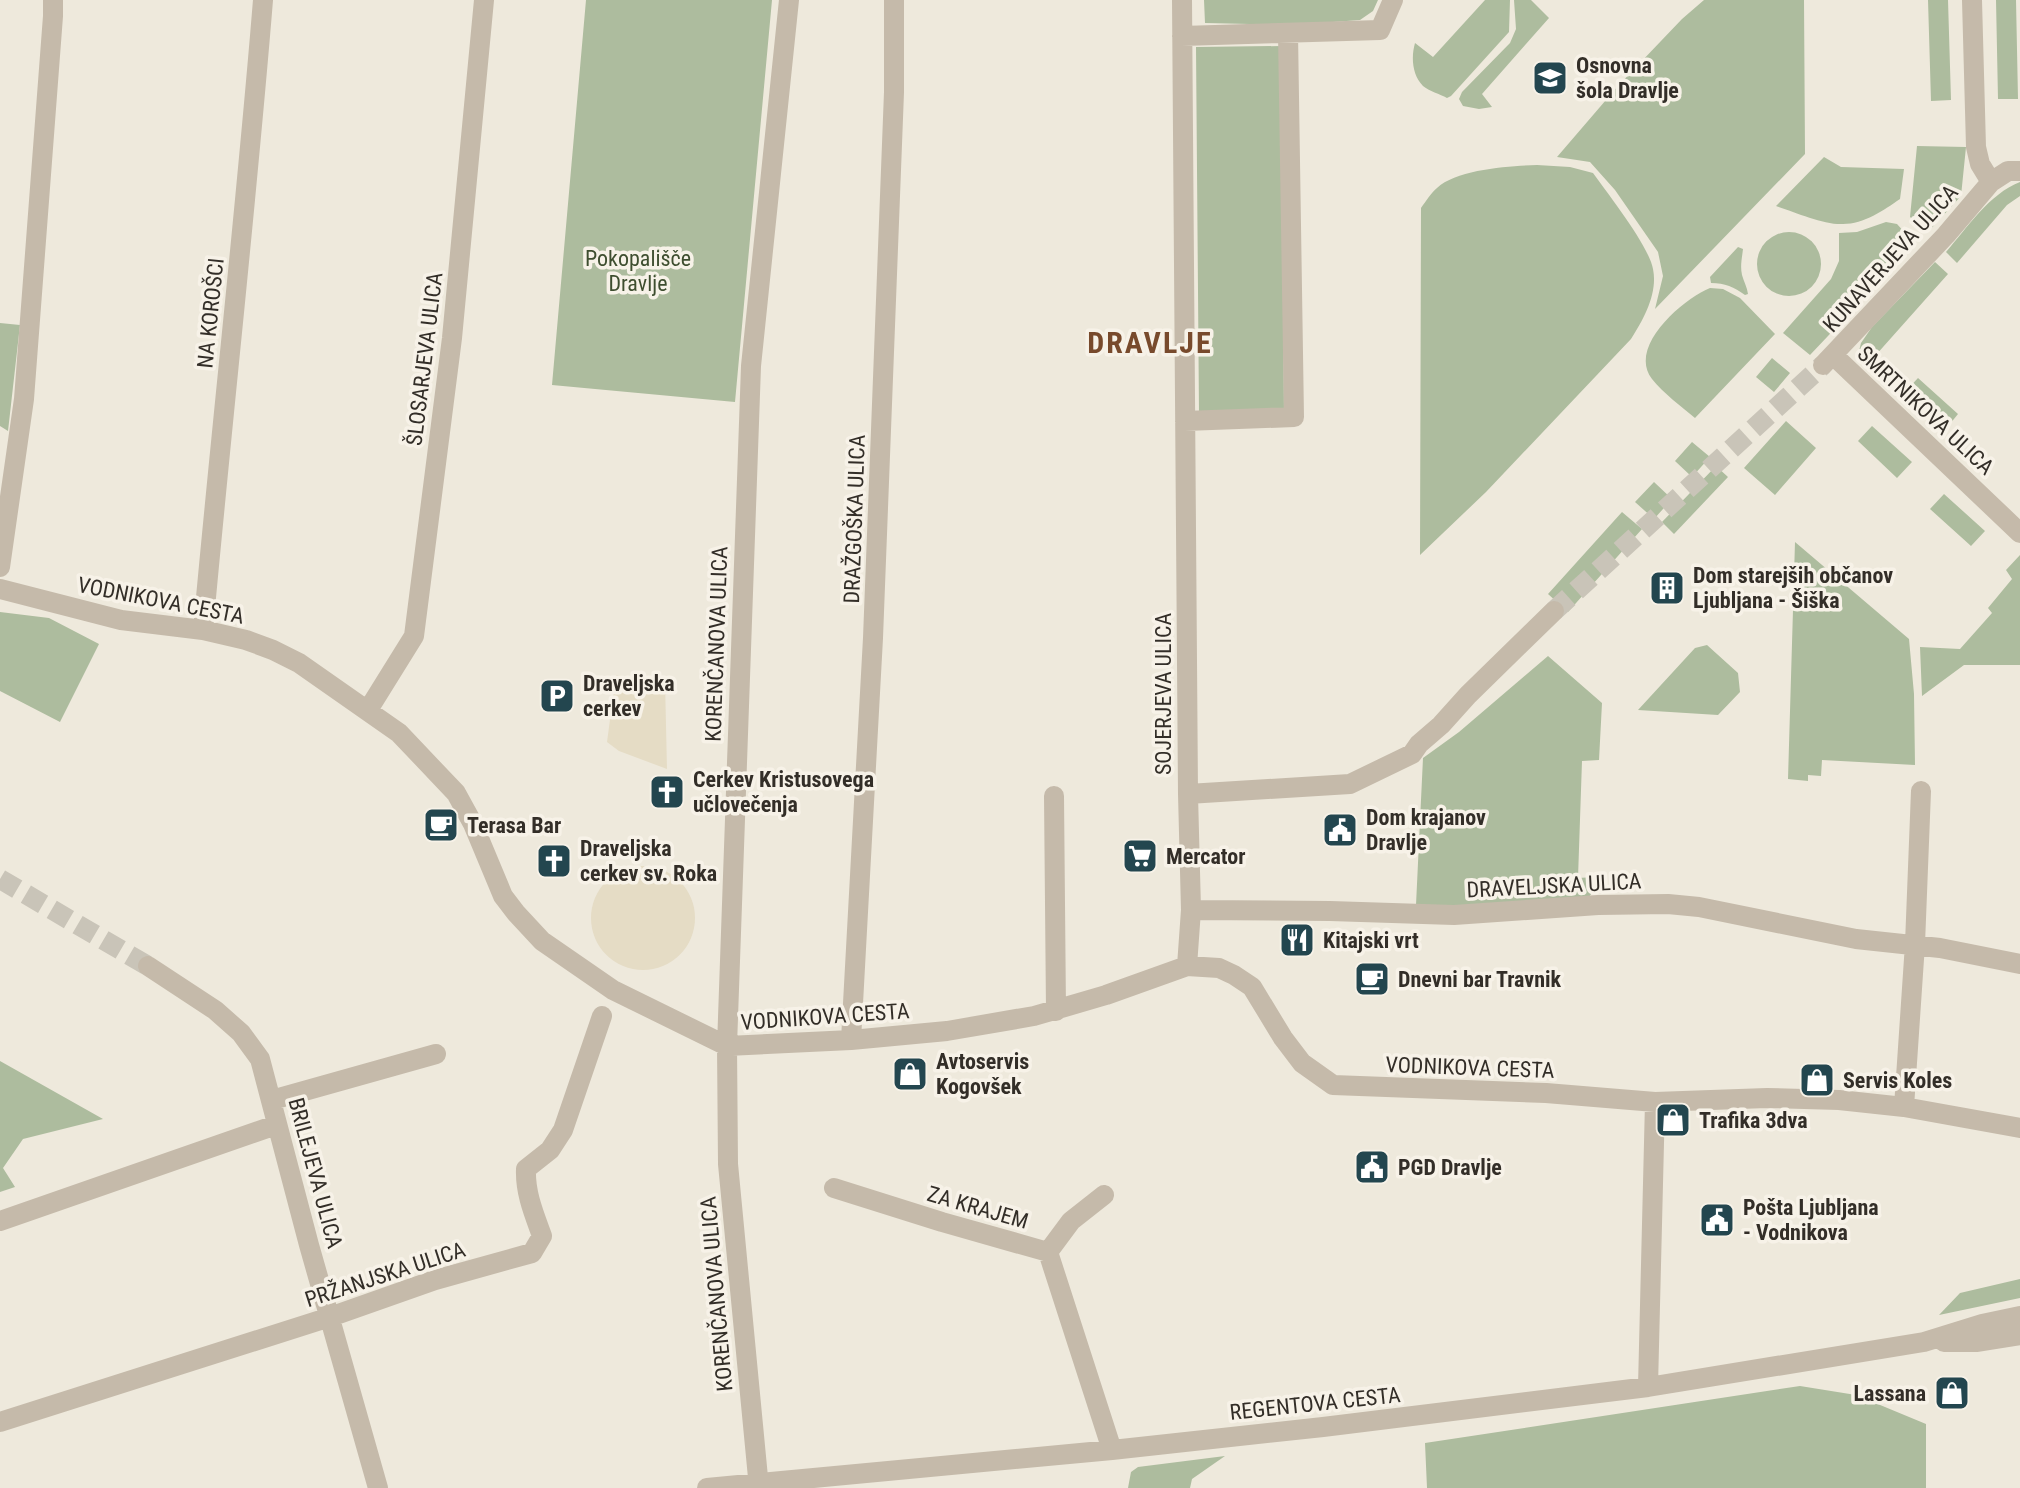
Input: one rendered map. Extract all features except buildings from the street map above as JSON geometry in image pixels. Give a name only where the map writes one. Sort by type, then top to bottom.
[{"type":"street","points":[[0,567],[24,399],[53,0]]},
{"type":"street","name":"NA KOROŠCI","points":[[203,630],[263,0]]},
{"type":"street","name":"ŠLOSARJEVA ULICA","points":[[368,710],[414,636],[452,338],[484,0]]},
{"type":"street","name":"KORENČANOVA ULICA","points":[[759,1485],[728,1164],[727,1046],[751,366],[789,0]]},
{"type":"street","name":"DRAŽGOŠKA ULICA","points":[[851,1040],[873,638],[894,92],[894,0]]},
{"type":"street","name":"SOJERJEVA ULICA","points":[[1182,0],[1191,910],[1187,966]]},
{"type":"street","points":[[1182,36],[1380,30],[1393,0]]},
{"type":"street","name":"KUNAVERJEVA ULICA","points":[[1972,0],[1976,147],[1980,164],[1991,182]]},
{"type":"street","points":[[1185,421],[1294,417],[1288,33]]},
{"type":"street","name":"KUNAVERJEVA ULICA","points":[[1828,360],[1946,235],[1991,182],[2008,171],[2020,171]]},
{"type":"street","name":"SMRTNIKOVA ULICA","points":[[1828,360],[2020,533]]},
{"type":"street","name":"VODNIKOVA CESTA","points":[[0,589],[121,620],[203,630],[246,640],[299,663],[399,733],[456,793],[473,824],[503,896],[542,941],[613,990],[727,1046],[851,1040],[947,1031],[1056,1011],[1187,966],[1219,968],[1252,987],[1302,1063],[1333,1085],[1546,1093],[1655,1102],[1798,1098],[1875,1103],[2020,1128]]},
{"type":"street","points":[[1188,794],[1350,784],[1412,754],[1554,611]]},
{"type":"street","points":[[1904,1107],[1921,791]]},
{"type":"street","points":[[1054,796],[1056,1011]]},
{"type":"street","name":"DRAVELJSKA ULICA","points":[[1191,910],[1454,915],[1668,904],[1699,907],[1856,939],[1915,944],[2020,964]]},
{"type":"street","name":"BRILEJEVA ULICA","points":[[148,966],[215,1010],[241,1033],[260,1059],[378,1488]]},
{"type":"street","name":"PRŽANJSKA ULICA","points":[[0,1422],[330,1317],[435,1280],[532,1253],[542,1236],[525,1183],[526,1169],[550,1150],[563,1130],[602,1016]]},
{"type":"street","points":[[272,1100],[436,1054]]},
{"type":"street","points":[[1648,1387],[1655,1102]]},
{"type":"street","points":[[0,1221],[276,1125]]},
{"type":"street","name":"ZA KRAJEM","points":[[834,1188],[1048,1252],[1112,1450]]},
{"type":"street","points":[[1048,1252],[1071,1221],[1104,1195]]},
{"type":"street","name":"REGENTOVA CESTA","points":[[707,1488],[1112,1450],[1648,1387],[1924,1342],[2020,1316]]},
{"type":"street","name":"REGENTOVA CESTA","points":[[1924,1342],[1976,1342],[2020,1335]]},
{"type":"green space","name":"Pokopališče Dravlje","points":[[586,0],[772,0],[735,402],[552,385]]},
{"type":"green space","points":[[1204,0],[1378,0],[1373,11],[1360,20],[1293,25],[1205,23]]},
{"type":"green space","points":[[1485,0],[1510,0],[1509,32],[1451,96],[1447,98],[1425,88],[1415,71],[1415,43],[1433,57]]},
{"type":"green space","points":[[1514,0],[1531,0],[1549,18],[1482,94],[1492,107],[1479,109],[1463,106],[1459,99],[1462,92],[1510,43],[1516,29]]},
{"type":"green space","points":[[1704,0],[1804,0],[1805,154],[1655,309],[1663,276],[1658,252],[1615,190],[1590,162],[1557,157],[1618,86]]},
{"type":"green space","points":[[1928,0],[1948,0],[1951,100],[1931,101]]},
{"type":"green space","points":[[1996,0],[2016,0],[2018,99],[1998,99]]},
{"type":"green space","points":[[1281,46],[1284,412],[1199,413],[1196,47]]},
{"type":"green space","points":[[1917,146],[1966,147],[1961,196],[1928,232],[1910,217]]},
{"type":"green space","points":[[1824,157],[1841,167],[1904,169],[1900,199],[1866,219],[1843,224],[1818,220],[1776,206]]},
{"type":"green space","points":[[1537,165],[1570,167],[1593,173],[1650,259],[1654,278],[1652,296],[1631,339],[1486,492],[1420,555],[1421,208],[1437,188],[1457,177],[1484,170]]},
{"type":"green space","points":[[2020,182],[2020,196],[2007,205],[1957,263],[1946,252],[1988,203]]},
{"type":"green space","points":[[1886,222],[1897,224],[1915,244],[1810,355],[1783,333],[1831,279],[1839,261],[1839,233],[1857,232]]},
{"type":"green space","points":[[1789,232],[1801,234],[1812,241],[1819,252],[1819,276],[1812,287],[1801,294],[1789,296],[1777,294],[1766,287],[1759,276],[1757,264],[1759,252],[1766,241],[1777,234]]},
{"type":"green space","points":[[1738,247],[1743,249],[1741,272],[1748,294],[1745,295],[1729,286],[1711,283],[1710,277]]},
{"type":"green space","points":[[1935,262],[1948,274],[1867,365],[1858,355],[1861,343],[1872,327]]},
{"type":"green space","points":[[1710,288],[1723,289],[1740,298],[1775,334],[1695,418],[1652,379],[1646,366],[1647,353],[1652,339],[1673,313]]},
{"type":"green space","points":[[0,323],[20,325],[8,431],[0,426]]},
{"type":"green space","points":[[1772,358],[1790,373],[1774,392],[1756,377]]},
{"type":"green space","points":[[1918,378],[1958,414],[1945,430],[1904,393]]},
{"type":"green space","points":[[1786,421],[1816,448],[1775,495],[1744,468]]},
{"type":"green space","points":[[1872,426],[1912,462],[1897,478],[1858,441]]},
{"type":"green space","points":[[1692,442],[1710,457],[1692,477],[1675,461]]},
{"type":"green space","points":[[1716,466],[1728,477],[1674,534],[1662,522]]},
{"type":"green space","points":[[1654,482],[1672,499],[1654,519],[1635,502]]},
{"type":"green space","points":[[1944,494],[1985,531],[1971,546],[1930,509]]},
{"type":"green space","points":[[1622,512],[1642,529],[1568,612],[1548,594]]},
{"type":"green space","points":[[1795,542],[1909,639],[1915,765],[1822,760],[1821,776],[1808,775],[1808,781],[1788,779]]},
{"type":"green space","points":[[2020,555],[2020,665],[1964,665],[1922,696],[1920,647],[1960,649],[1992,613],[1988,608],[2012,579],[2006,570]]},
{"type":"green space","points":[[0,612],[49,618],[99,644],[60,722],[0,691]]},
{"type":"green space","points":[[1707,645],[1738,673],[1740,692],[1718,715],[1638,710],[1695,648]]},
{"type":"green space","points":[[1548,656],[1602,703],[1599,760],[1582,761],[1578,878],[1595,877],[1596,887],[1589,897],[1488,907],[1416,905],[1423,758],[1459,732]]},
{"type":"green space","points":[[0,1061],[103,1119],[23,1139],[3,1168],[15,1187],[0,1192]]},
{"type":"green space","points":[[2020,1279],[2020,1298],[1939,1315],[1960,1293]]},
{"type":"green space","points":[[1800,1386],[1856,1395],[1926,1424],[1926,1488],[1427,1488],[1425,1443]]},
{"type":"green space","points":[[1225,1456],[1192,1479],[1190,1488],[1128,1488],[1131,1472],[1138,1467]]},
{"type":"shaded area","points":[[616,675],[665,681],[667,769],[619,751],[607,742]]},
{"type":"shaded area","points":[[643,866],[663,870],[680,881],[691,898],[695,918],[691,938],[680,955],[663,966],[643,970],[623,966],[606,955],[595,938],[591,918],[595,898],[606,881],[623,870]]},
{"type":"tunnel","points":[[1554,611],[1823,365]]},
{"type":"tunnel","points":[[0,879],[148,966]]},
{"type":"place","name":"Osnovna šola Dravlje","points":[[1550,78]]},
{"type":"place","name":"Dom starejših občanov Ljubljana - Šiška","points":[[1667,588]]},
{"type":"place","name":"Draveljska cerkev","points":[[557,696]]},
{"type":"place","name":"Cerkev Kristusovega učlovečenja","points":[[667,792]]},
{"type":"place","name":"Terasa Bar","points":[[441,825]]},
{"type":"place","name":"Dom krajanov Dravlje","points":[[1340,830]]},
{"type":"place","name":"Mercator","points":[[1140,856]]},
{"type":"place","name":"Draveljska cerkev sv. Roka","points":[[554,861]]},
{"type":"place","name":"Kitajski vrt","points":[[1297,940]]},
{"type":"place","name":"Dnevni bar Travnik","points":[[1372,979]]},
{"type":"place","name":"Avtoservis Kogovšek","points":[[910,1074]]},
{"type":"place","name":"Servis Koles","points":[[1817,1080]]},
{"type":"place","name":"Trafika 3dva","points":[[1673,1120]]},
{"type":"place","name":"PGD Dravlje","points":[[1372,1167]]},
{"type":"place","name":"Pošta Ljubljana - Vodnikova","points":[[1717,1220]]},
{"type":"place","name":"Lassana","points":[[1952,1393]]},
{"type":"district","name":"DRAVLJE","points":[[1150,343]]}]
